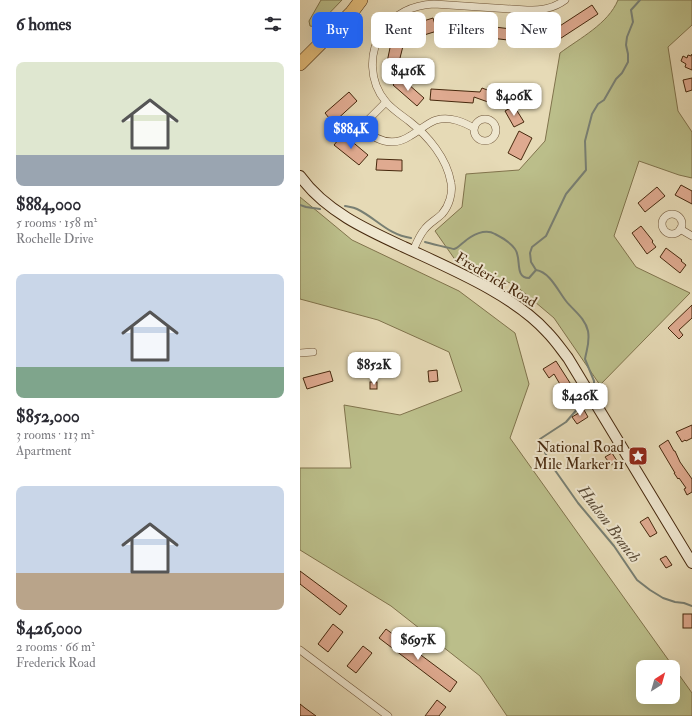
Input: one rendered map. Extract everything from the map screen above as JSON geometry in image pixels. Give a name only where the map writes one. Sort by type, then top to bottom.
[{"type":"highway","points":[[300,64],[363,0]]},
{"type":"main road","name":"Frederick Road","points":[[300,176],[314,194],[335,210],[378,235],[467,277],[497,294],[521,309],[547,331],[568,358],[692,563]]},
{"type":"street","points":[[413,252],[423,231],[442,213],[450,198],[452,190],[450,177],[442,159],[430,141],[420,130],[386,102],[379,92],[373,72],[374,52],[380,35],[390,22],[402,12],[423,4],[435,2],[541,10],[552,8],[564,0]]},
{"type":"street","points":[[386,102],[361,127],[370,135],[379,140],[390,143],[400,141],[420,130],[429,123],[437,120],[453,119],[474,128]]},
{"type":"street","points":[[680,229],[692,236]]},
{"type":"street","points":[[300,353],[313,352]]},
{"type":"street","points":[[300,650],[388,716]]},
{"type":"green space","points":[[321,0],[342,0],[330,12],[314,12]]},
{"type":"green space","points":[[618,0],[692,0],[692,25],[668,47],[678,111],[692,132],[692,178],[639,161],[614,236],[636,267],[690,293],[600,385],[554,318],[515,285],[456,261],[435,231],[462,207],[466,174],[519,170],[545,141],[560,53],[601,23],[608,16]]},
{"type":"green space","points":[[312,16],[312,26],[310,26],[309,21]]},
{"type":"green space","points":[[300,197],[352,240],[459,291],[515,333],[529,384],[510,438],[668,660],[636,660],[636,704],[680,704],[680,676],[692,693],[692,716],[507,716],[480,676],[391,606],[300,550],[300,468],[351,468],[344,405],[400,415],[462,391],[449,352],[378,320],[300,299]]},
{"type":"building","points":[[592,5],[598,14],[561,38],[561,25]]},
{"type":"building","points":[[433,18],[434,32],[426,34],[426,20]]},
{"type":"building","points":[[498,27],[506,28],[506,40],[498,39]]},
{"type":"building","points":[[390,48],[402,48],[397,70],[386,67]]},
{"type":"building","points":[[692,54],[692,70],[685,67],[686,64],[681,61],[683,56],[687,58],[688,55],[691,56]]},
{"type":"building","points":[[400,77],[424,98],[417,106],[393,85]]},
{"type":"building","points":[[692,78],[692,90],[686,92],[683,80]]},
{"type":"building","points":[[482,88],[506,97],[502,107],[474,97],[473,103],[430,100],[431,89],[480,92]]},
{"type":"building","points":[[349,92],[357,101],[333,123],[325,113]]},
{"type":"building","points":[[514,106],[524,122],[514,127],[505,111]]},
{"type":"building","points":[[519,131],[532,138],[521,160],[508,153]]},
{"type":"building","points":[[343,134],[368,155],[359,165],[334,145]]},
{"type":"building","points":[[377,159],[402,160],[402,171],[376,170]]},
{"type":"building","points":[[681,185],[692,191],[692,204],[675,195]]},
{"type":"building","points":[[657,187],[665,196],[645,212],[638,203]]},
{"type":"building","points":[[641,226],[656,247],[647,254],[632,233]]},
{"type":"building","points":[[666,248],[682,260],[681,261],[686,265],[680,273],[660,257]]},
{"type":"building","points":[[692,305],[692,318],[679,330],[683,335],[679,339],[668,328]]},
{"type":"building","points":[[369,359],[385,360],[385,366],[382,367],[382,372],[372,372],[372,370],[370,370]]},
{"type":"building","points":[[556,361],[577,392],[568,398],[554,374],[549,378],[543,369]]},
{"type":"building","points":[[437,370],[438,381],[429,382],[428,371]]},
{"type":"building","points":[[330,371],[333,381],[307,389],[303,378]]},
{"type":"building","points":[[370,382],[377,382],[377,389],[370,389]]},
{"type":"building","points":[[584,410],[588,417],[577,424],[572,417]]},
{"type":"building","points":[[692,425],[692,438],[682,442],[676,432]]},
{"type":"building","points":[[668,440],[680,462],[692,479],[692,492],[687,495],[684,489],[686,488],[674,473],[659,446]]},
{"type":"building","points":[[612,453],[617,461],[611,465],[605,457]]},
{"type":"building","points":[[648,517],[657,533],[650,537],[640,522]]},
{"type":"building","points":[[666,556],[672,565],[666,568],[660,559]]},
{"type":"building","points":[[300,571],[347,606],[340,615],[300,584]]},
{"type":"building","points":[[683,614],[692,614],[692,628],[683,628]]},
{"type":"building","points":[[333,624],[343,632],[328,652],[318,644]]},
{"type":"building","points":[[386,629],[457,682],[450,692],[379,638]]},
{"type":"building","points":[[363,646],[372,653],[356,673],[347,666]]},
{"type":"building","points":[[437,700],[446,707],[439,716],[425,716]]},
{"type":"building","points":[[300,704],[305,708],[316,716],[300,716]]},
{"type":"waterway","points":[[536,270],[531,262],[530,253],[532,247],[546,236],[566,194],[586,170],[585,141],[592,114],[598,104],[604,100],[628,62],[626,45],[627,37],[633,22],[631,10],[640,0]]},
{"type":"waterway","name":"Hudson Branch","points":[[300,205],[320,209]]},
{"type":"waterway","name":"Hudson Branch","points":[[345,206],[356,208],[389,230],[411,238]]},
{"type":"waterway","name":"Hudson Branch","points":[[425,242],[454,249],[467,239],[479,233],[491,232],[506,240],[515,249],[521,275],[529,278],[536,270],[541,271],[550,278],[566,301],[582,318],[587,326],[589,338],[585,359],[594,381],[594,388]]},
{"type":"waterway","name":"Hudson Branch","points":[[586,399],[566,422],[540,439],[540,443],[552,466],[578,503],[614,546],[637,580],[663,598],[692,606]]},
{"type":"place","name":"National Road Mile Marker 11","points":[[638,456]]}]
